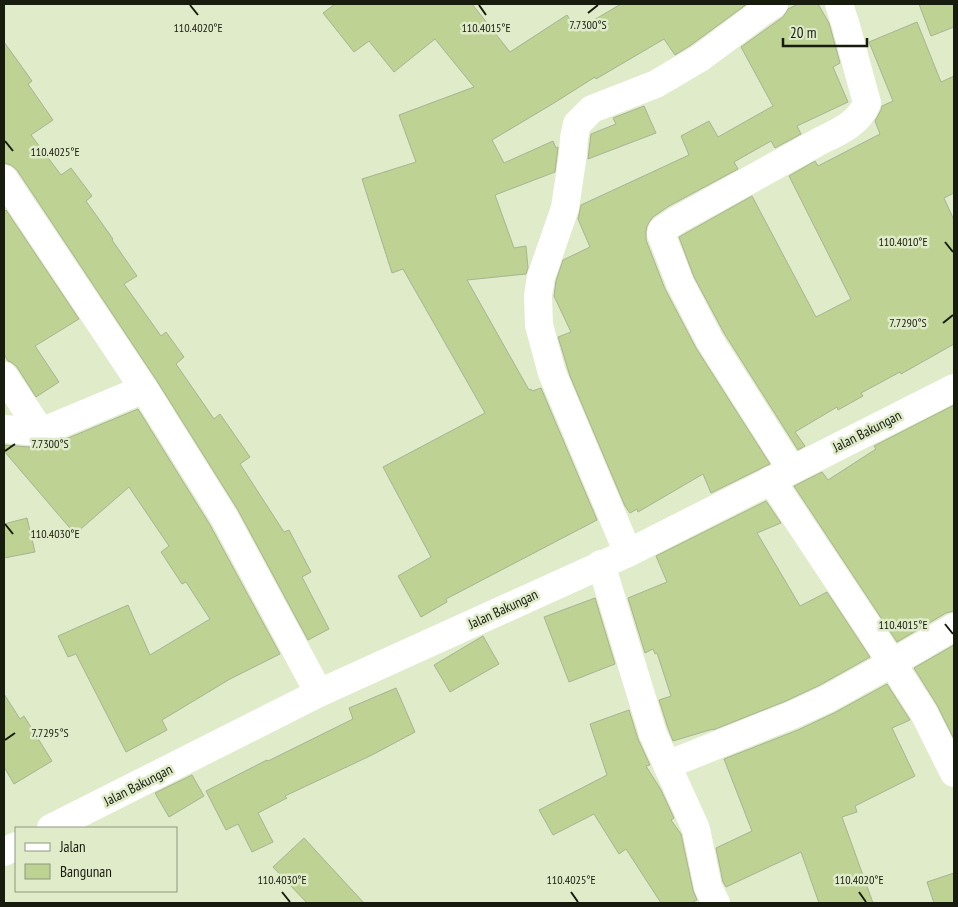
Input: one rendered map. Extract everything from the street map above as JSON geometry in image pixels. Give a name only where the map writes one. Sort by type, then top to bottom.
[{"type":"street","points":[[628,552],[552,373],[539,325],[538,296],[541,276],[565,208],[577,124],[592,109],[656,84],[700,58],[774,4]]},
{"type":"street","points":[[839,4],[867,103],[864,111],[846,128],[677,220],[662,230],[661,234],[680,283],[782,475],[892,664],[924,713],[954,773]]},
{"type":"street","points":[[4,179],[144,389],[224,517],[319,693]]},
{"type":"street","points":[[4,376],[41,432]]},
{"type":"street","points":[[4,429],[41,432],[144,389]]},
{"type":"street","name":"Jalan Bakungan","points":[[53,827],[319,693],[628,552],[952,393]]},
{"type":"street","points":[[601,564],[653,734],[696,829],[708,888],[716,903]]},
{"type":"street","points":[[667,765],[827,699],[892,664],[954,627]]},
{"type":"building","points":[[335,4],[472,4],[510,52],[567,15],[577,30],[621,4],[747,4],[675,55],[664,39],[596,79],[595,77],[492,140],[504,163],[553,141],[556,148],[558,147],[555,172],[495,195],[514,248],[526,246],[528,268],[526,274],[467,280],[529,390],[541,388],[597,520],[446,599],[447,602],[421,617],[398,576],[431,557],[383,467],[485,413],[403,269],[392,273],[362,179],[416,162],[399,115],[474,87],[435,39],[394,72],[369,41],[354,52],[323,13]]},
{"type":"building","points":[[798,4],[818,4],[829,23],[840,63],[833,67],[848,102],[797,126],[801,134],[775,148],[771,141],[734,162],[738,169],[669,206],[653,217],[646,231],[646,240],[665,289],[696,348],[770,464],[711,493],[703,474],[638,512],[637,509],[630,513],[625,506],[570,376],[558,337],[571,332],[554,296],[556,281],[563,260],[590,247],[578,219],[581,205],[689,155],[681,136],[709,121],[718,137],[773,106],[741,47],[783,17],[788,9]]},
{"type":"building","points":[[919,4],[954,4],[954,27],[931,36]]},
{"type":"building","points":[[917,22],[941,82],[954,76],[954,193],[944,198],[954,220],[954,344],[901,374],[900,372],[861,393],[863,396],[838,410],[837,407],[795,432],[805,446],[798,450],[724,333],[694,277],[679,237],[752,196],[816,317],[851,299],[789,176],[815,161],[818,166],[880,134],[875,121],[882,106],[893,101],[869,42]]},
{"type":"building","points":[[4,42],[32,81],[28,84],[53,120],[31,135],[61,175],[71,168],[92,196],[86,201],[137,276],[124,284],[161,336],[166,332],[184,357],[176,364],[214,419],[220,414],[250,457],[240,464],[284,532],[289,530],[311,572],[302,577],[329,629],[308,640],[238,510],[157,381],[17,170],[11,165],[4,163]]},
{"type":"building","points":[[644,106],[656,133],[588,159],[591,134],[616,124],[613,118]]},
{"type":"building","points":[[6,210],[79,319],[35,346],[59,382],[36,397],[17,367],[8,361],[4,354],[4,212]]},
{"type":"building","points":[[954,405],[954,611],[946,613],[897,642],[794,486],[822,472],[828,480],[876,449],[874,446]]},
{"type":"building","points":[[138,409],[210,525],[280,654],[230,679],[162,720],[167,730],[126,752],[76,654],[68,657],[58,636],[128,605],[150,655],[210,619],[186,582],[182,584],[161,552],[169,546],[129,487],[75,534],[4,451],[4,445],[41,448],[52,444],[53,446]]},
{"type":"building","points":[[766,501],[781,523],[757,533],[800,606],[827,592],[870,657],[820,685],[786,701],[713,730],[673,741],[659,700],[671,696],[657,653],[655,654],[653,649],[645,653],[628,598],[667,582],[656,556]]},
{"type":"building","points":[[27,518],[35,552],[4,558],[4,524]]},
{"type":"building","points":[[595,598],[615,664],[569,682],[544,617]]},
{"type":"building","points":[[483,636],[499,664],[450,692],[434,665]]},
{"type":"building","points":[[954,645],[954,739],[937,705],[914,668]]},
{"type":"building","points":[[887,684],[910,720],[892,728],[915,776],[855,806],[857,812],[842,817],[873,903],[819,903],[801,852],[726,887],[723,882],[716,848],[752,831],[724,759],[798,730]]},
{"type":"building","points":[[396,688],[415,732],[372,755],[285,796],[287,798],[258,813],[273,842],[252,852],[238,824],[226,830],[206,791],[353,719],[349,708]]},
{"type":"building","points":[[4,694],[20,719],[24,716],[52,761],[14,784],[4,767]]},
{"type":"building","points":[[629,710],[638,739],[650,765],[646,766],[661,790],[674,818],[671,820],[681,834],[693,890],[697,900],[691,903],[661,903],[626,849],[619,854],[594,814],[553,835],[539,810],[607,775],[590,724]]},
{"type":"building","points":[[192,775],[204,796],[169,817],[155,793]]},
{"type":"building","points":[[304,838],[364,903],[307,903],[273,867]]},
{"type":"building","points":[[954,873],[954,903],[934,903],[927,882]]}]
